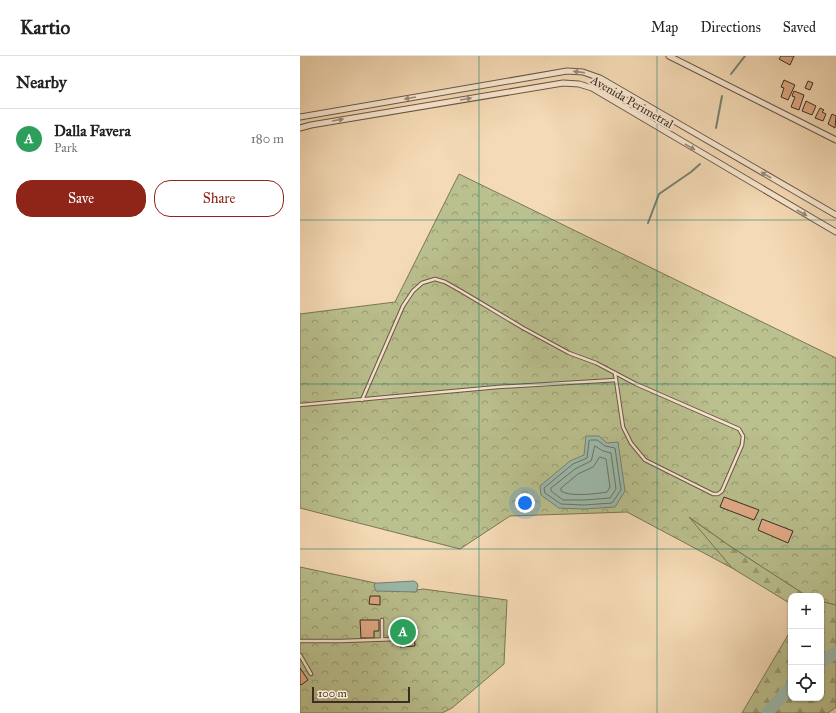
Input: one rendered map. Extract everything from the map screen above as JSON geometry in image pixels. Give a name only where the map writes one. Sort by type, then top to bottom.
[{"type":"street","points":[[669,56],[676,58],[836,140]]},
{"type":"street","name":"Avenida Perimetral","points":[[300,117],[567,71],[583,72],[600,78],[836,216]]},
{"type":"street","name":"Avenida Perimetral","points":[[300,128],[563,82],[579,84],[592,88],[836,232]]},
{"type":"lane","points":[[362,400],[403,306],[413,291],[422,283],[435,279],[461,290],[569,353],[615,372],[636,384],[739,429],[743,436],[742,445],[722,491],[718,494],[713,494],[645,460],[631,443],[623,427],[615,372]]},
{"type":"lane","points":[[300,405],[498,387],[616,380]]},
{"type":"lane","points":[[382,620],[382,639]]},
{"type":"lane","points":[[300,640],[323,641],[397,638]]},
{"type":"lane","points":[[300,655],[311,674]]},
{"type":"green space","points":[[459,174],[836,358],[836,605],[824,602],[824,593],[802,593],[730,546],[689,517],[732,568],[627,512],[510,516],[460,549],[300,508],[300,314],[395,302]]},
{"type":"green space","points":[[687,516],[802,593],[788,593],[788,602],[732,568]]},
{"type":"green space","points":[[300,567],[375,583],[374,586],[415,592],[423,589],[507,600],[504,664],[452,708],[442,713],[300,713]]},
{"type":"green space","points":[[824,602],[836,605],[836,707],[828,713],[742,713],[788,635],[788,701],[824,701]]},
{"type":"water","points":[[586,436],[599,436],[607,443],[618,442],[625,491],[615,507],[584,509],[559,508],[541,495],[540,486],[570,461],[584,455]]},
{"type":"water","points":[[414,581],[418,586],[416,592],[376,591],[374,586],[375,583]]},
{"type":"building","points":[[781,56],[794,56],[790,65],[779,59]]},
{"type":"building","points":[[784,80],[795,85],[788,100],[781,97],[784,88],[781,87]]},
{"type":"building","points":[[808,81],[813,83],[810,90],[805,88]]},
{"type":"building","points":[[794,91],[804,95],[799,110],[791,107],[795,97],[792,96]]},
{"type":"building","points":[[806,101],[816,106],[812,115],[802,111]]},
{"type":"building","points":[[820,108],[824,110],[822,112],[826,114],[823,121],[815,118]]},
{"type":"building","points":[[832,114],[836,116],[835,128],[828,124]]},
{"type":"building","points":[[724,497],[759,510],[754,520],[720,507]]},
{"type":"building","points":[[762,519],[793,531],[788,543],[758,530]]},
{"type":"building","points":[[370,596],[380,596],[380,605],[369,604]]},
{"type":"building","points":[[360,620],[379,620],[379,631],[374,631],[374,638],[361,638]]},
{"type":"building","points":[[414,630],[415,646],[400,647],[398,631]]},
{"type":"building","points":[[300,668],[308,680],[301,685],[300,684]]},
{"type":"waterway","points":[[731,74],[745,56]]},
{"type":"waterway","points":[[716,128],[722,96]]},
{"type":"waterway","points":[[648,223],[659,194],[700,164]]},
{"type":"waterway","points":[[824,661],[836,652]]},
{"type":"waterway","points":[[767,713],[788,689]]},
{"type":"place","name":"Dalla Favera","points":[[403,632]]}]
